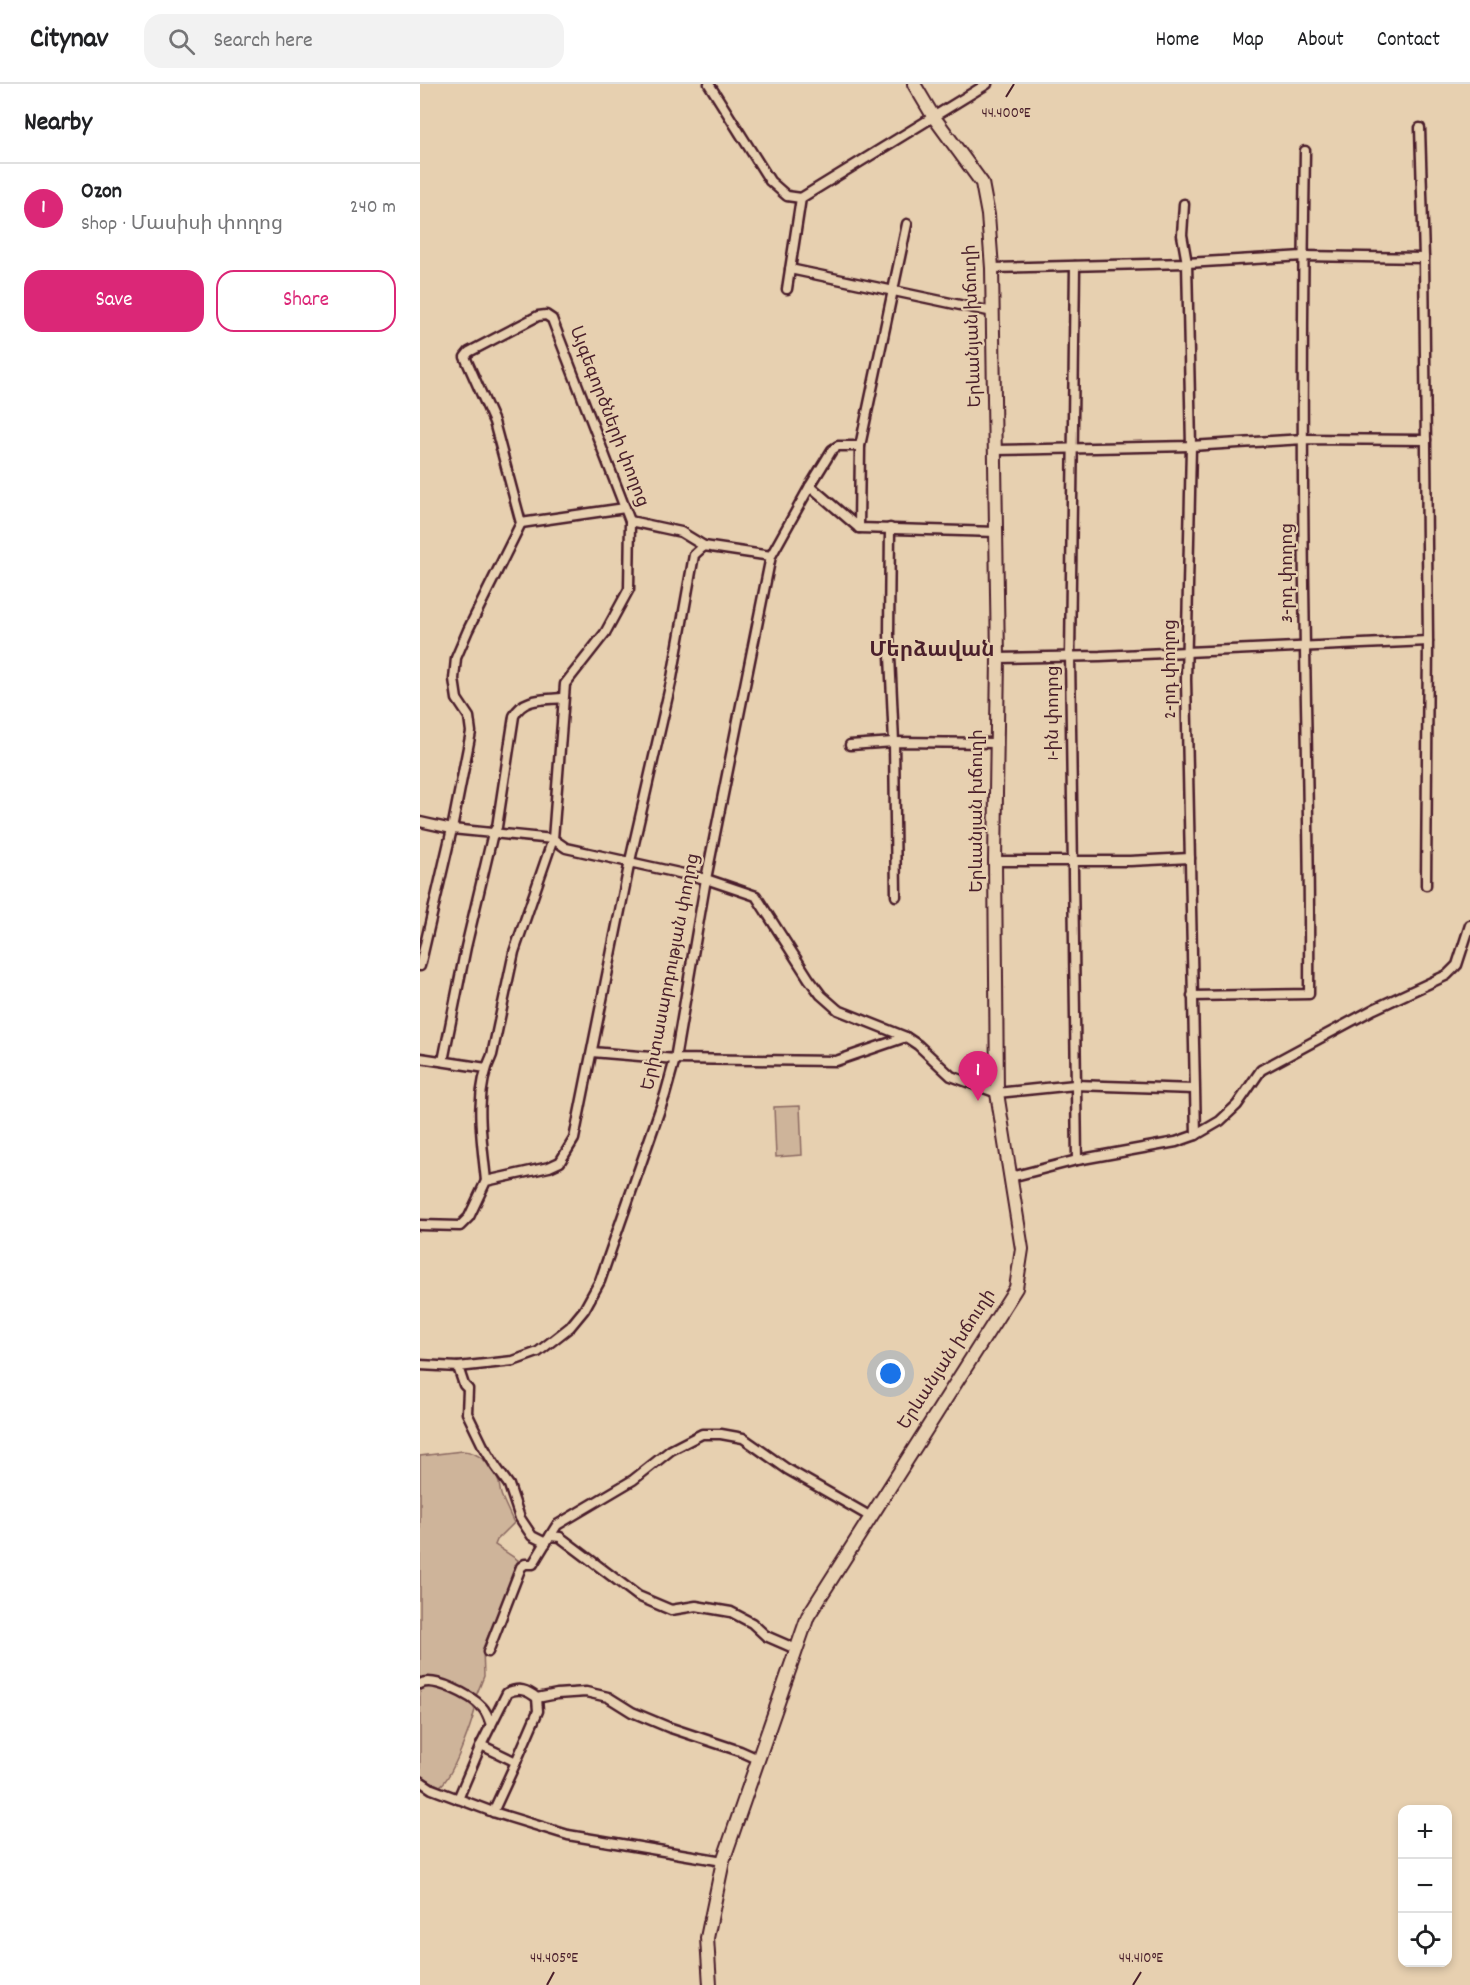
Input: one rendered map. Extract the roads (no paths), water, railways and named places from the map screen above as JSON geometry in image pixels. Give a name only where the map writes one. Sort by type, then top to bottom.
[{"type":"main road","name":"Երևանյան խճուղի","points":[[710,1985],[707,1938],[723,1861],[808,1616],[1016,1287],[1022,1249],[997,1093],[995,861],[997,532],[992,268],[988,215],[982,183],[933,116],[914,84]]},
{"type":"street","points":[[709,84],[770,181],[787,196],[801,198],[987,84]]},
{"type":"street","points":[[1420,128],[1424,258],[1428,641],[1426,885]]},
{"type":"street","name":"3-րդ փողոց","points":[[1192,996],[1309,994],[1303,256],[1305,151]]},
{"type":"street","points":[[787,289],[801,198]]},
{"type":"street","name":"2-րդ փողոց","points":[[1184,204],[1182,235],[1187,263],[1191,446],[1186,651],[1196,1135]]},
{"type":"street","points":[[859,528],[860,446],[907,224]]},
{"type":"street","points":[[992,268],[1187,263],[1303,256],[1424,258]]},
{"type":"street","name":"1-ին փողոց","points":[[1075,266],[1070,656],[1077,1160]]},
{"type":"street","points":[[790,269],[993,312]]},
{"type":"street","name":"Այգեգործների փողոց","points":[[486,1181],[479,1106],[514,952],[553,839],[565,684],[604,633],[629,589],[630,521],[552,319],[546,315],[538,316],[469,352],[465,357],[494,422],[521,523]]},
{"type":"street","points":[[995,450],[1191,446],[1304,439],[1426,440]]},
{"type":"street","name":"Երիտասարդության փողոց","points":[[420,1365],[458,1367],[513,1361],[538,1352],[570,1327],[584,1310],[600,1281],[665,1095],[675,1059],[706,879],[771,556],[832,450],[838,446],[860,446]]},
{"type":"street","points":[[810,486],[859,528],[997,532]]},
{"type":"street","points":[[420,966],[452,829],[471,732],[469,717],[457,699],[454,679],[456,658],[468,630],[521,523],[625,508]]},
{"type":"street","points":[[630,521],[681,532],[704,546],[771,556]]},
{"type":"street","points":[[890,528],[889,634],[894,742],[896,896]]},
{"type":"street","points":[[420,1225],[460,1226],[465,1223],[486,1181],[549,1167],[560,1162],[574,1139],[630,861],[672,678],[694,555],[704,546]]},
{"type":"street","points":[[998,658],[1428,641]]},
{"type":"street","points":[[443,1061],[466,947],[497,827],[514,716],[516,711],[529,701],[563,698]]},
{"type":"street","points":[[850,745],[894,742],[996,742]]},
{"type":"street","points":[[420,822],[452,829],[553,839],[566,848],[706,879],[756,896],[809,979],[821,995],[838,1010],[906,1036],[951,1076],[997,1093],[1075,1085],[1194,1089]]},
{"type":"street","points":[[995,861],[1190,858]]},
{"type":"street","points":[[1011,1177],[1077,1160],[1176,1142],[1196,1135],[1220,1121],[1238,1106],[1261,1070],[1374,1009],[1447,975],[1457,965],[1470,925]]},
{"type":"street","points":[[592,1052],[675,1059],[836,1061],[906,1036]]},
{"type":"street","points":[[420,1058],[486,1068]]},
{"type":"street","points":[[458,1367],[464,1385],[468,1389],[466,1413],[496,1467],[509,1485],[520,1518],[532,1536],[548,1540],[560,1537],[638,1596],[671,1610],[696,1606],[731,1612],[752,1623],[766,1636],[796,1649]]},
{"type":"street","points":[[488,1652],[521,1567],[525,1564],[533,1564],[557,1525],[633,1480],[671,1450],[702,1434],[721,1434],[743,1438],[787,1469],[871,1517]]},
{"type":"street","points":[[420,1684],[425,1681],[440,1683],[463,1694],[483,1707],[491,1725]]},
{"type":"street","points":[[458,1799],[507,1693],[520,1689],[537,1698],[586,1692],[608,1697],[632,1712],[668,1727],[740,1751],[758,1760]]},
{"type":"street","points":[[493,1812],[538,1711],[537,1698]]},
{"type":"street","points":[[481,1746],[516,1762]]},
{"type":"street","points":[[420,1781],[432,1789],[493,1812],[568,1835],[723,1861]]},
{"type":"place","name":"Ozon","points":[[978,1101]]},
{"type":"district","name":"Մերձավան","points":[[932,652]]}]
